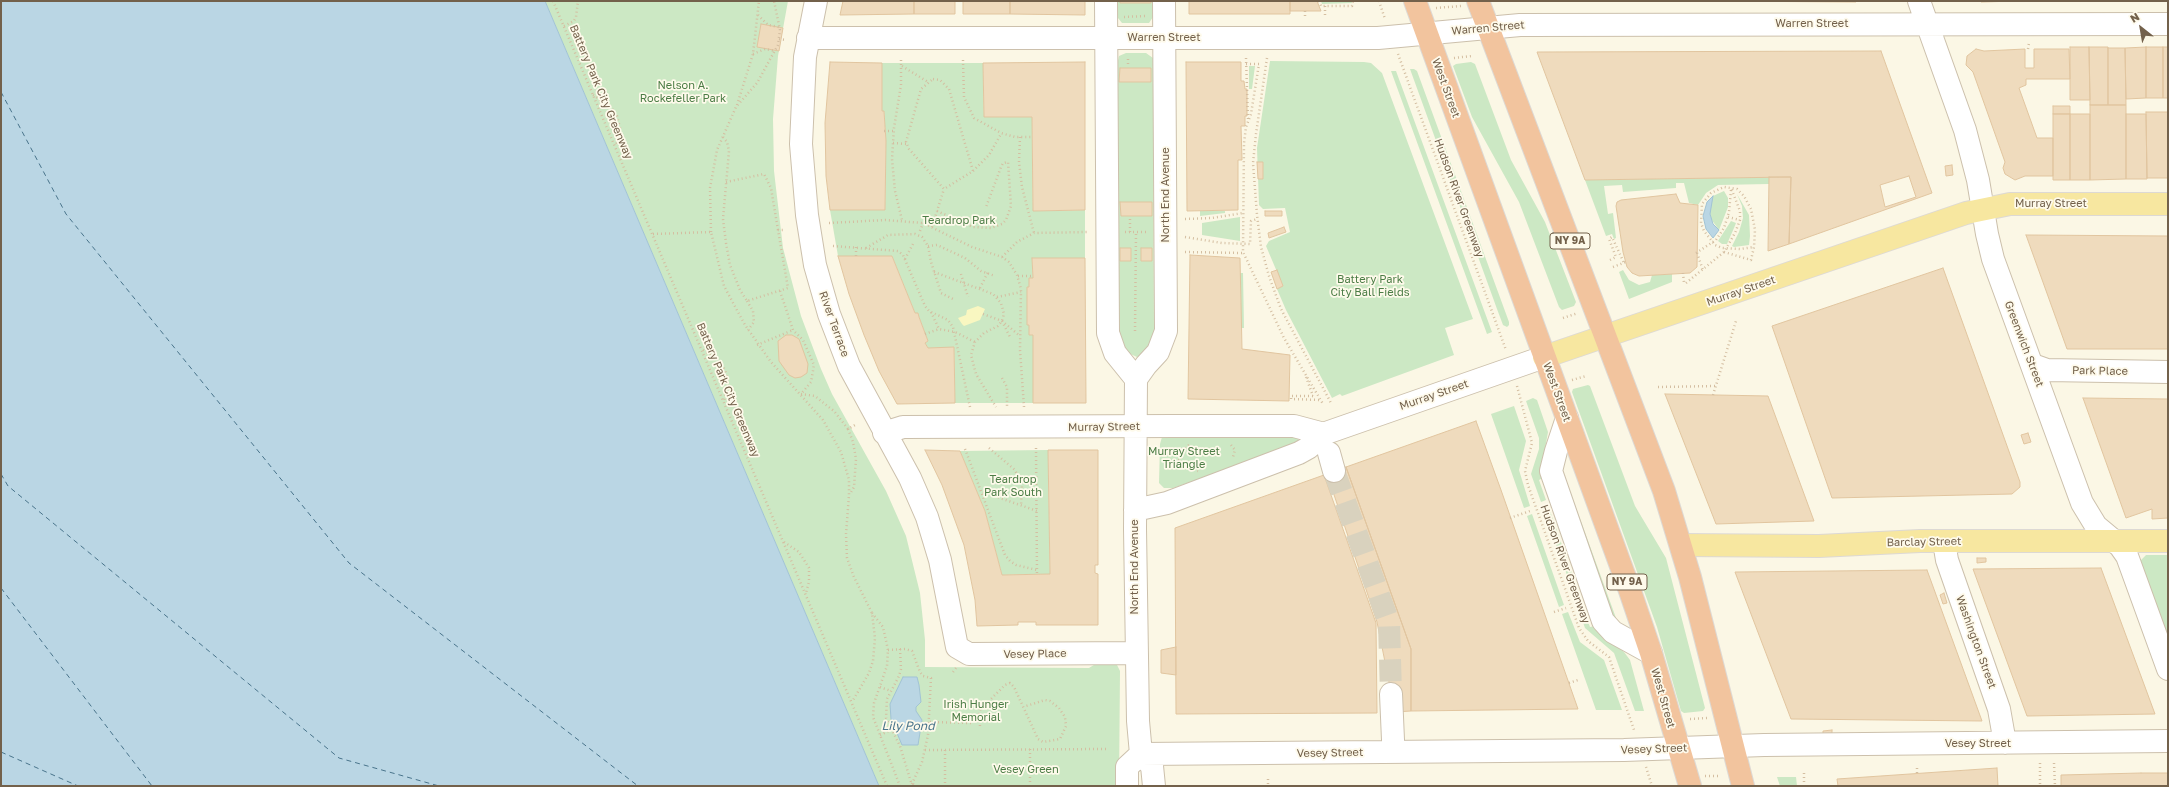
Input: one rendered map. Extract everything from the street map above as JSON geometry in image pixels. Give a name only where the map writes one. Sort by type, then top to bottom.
[{"type":"highway","name":"NY 9A","points":[[1470,3],[1488,27],[1607,337],[1664,491],[1681,545],[1743,786]]},
{"type":"highway","name":"West Street","points":[[1423,5],[1426,34],[1567,418],[1650,653],[1678,748],[1695,781]]},
{"type":"main road","name":"Murray Street","points":[[1544,357],[1607,337],[1951,218],[1983,209],[2010,204],[2168,204]]},
{"type":"main road","name":"Barclay Street","points":[[1681,545],[1819,546],[1944,542],[2168,541]]},
{"type":"street","name":"River Terrace","points":[[816,1],[808,38],[803,91],[801,144],[807,215],[815,265],[839,342],[884,433],[910,478],[927,518],[940,560],[952,627]]},
{"type":"street","name":"North End Avenue","points":[[1141,754],[1136,653],[1136,379],[1158,352],[1166,331],[1164,1]]},
{"type":"street","name":"Greenwich Street","points":[[1919,1],[1965,130],[1993,259],[2082,503],[2096,526],[2115,541],[2127,556],[2168,669]]},
{"type":"street","points":[[1112,9],[1105,38],[1108,333],[1115,353],[1136,379]]},
{"type":"street","name":"Warren Street","points":[[808,38],[1378,38],[1520,25],[2168,24]]},
{"type":"street","name":"Murray Street","points":[[1135,510],[1167,503],[1299,453],[1308,448],[1329,453],[1544,357]]},
{"type":"street","name":"Park Place","points":[[2032,366],[2047,370],[2168,372]]},
{"type":"street","points":[[1567,418],[1551,471],[1603,621],[1613,632],[1650,653]]},
{"type":"street","name":"Murray Street","points":[[884,433],[903,427],[1294,426],[1329,453]]},
{"type":"street","name":"Washington Street","points":[[1944,542],[1947,560],[1999,709],[2005,743]]},
{"type":"street","name":"Vesey Place","points":[[952,627],[957,647],[969,654],[1136,653]]},
{"type":"street","points":[[1391,694],[1392,740]]},
{"type":"street","name":"Vesey Street","points":[[1141,754],[2168,741]]},
{"type":"street","points":[[1127,786],[1127,767],[1141,754],[1152,766],[1154,786]]},
{"type":"path","name":"Battery Park City Greenway","points":[[553,1],[887,786]]},
{"type":"path","points":[[564,26],[574,21],[578,1]]},
{"type":"path","points":[[759,1],[753,54],[736,107],[717,150],[710,188],[711,232],[715,254],[724,286],[748,330],[757,345],[823,420],[841,452],[849,480],[850,495],[846,534],[848,558],[854,577],[872,613],[883,627],[888,650],[887,666],[873,710],[874,723],[893,763],[900,786]]},
{"type":"path","points":[[736,107],[757,83],[775,51],[779,38],[779,27],[774,1]]},
{"type":"path","points":[[1319,1],[1321,6],[1352,6],[1353,1]]},
{"type":"path","points":[[1379,1],[1387,23]]},
{"type":"path","points":[[1423,5],[1470,3]]},
{"type":"path","points":[[1325,6],[1325,16]]},
{"type":"path","points":[[1112,9],[1149,16]]},
{"type":"path","points":[[1305,11],[1305,16]]},
{"type":"path","points":[[758,14],[768,25],[779,27]]},
{"type":"path","points":[[779,38],[786,40]]},
{"type":"path","points":[[2028,43],[2028,49]]},
{"type":"path","points":[[753,54],[765,49],[775,51]]},
{"type":"path","name":"Hudson River Greenway","points":[[1397,52],[1506,349]]},
{"type":"path","points":[[1450,59],[1472,56]]},
{"type":"path","points":[[1246,58],[1248,121],[1244,149],[1242,213],[1243,253],[1274,319],[1306,377],[1313,396],[1291,396],[1291,399],[1321,400]]},
{"type":"path","points":[[1267,58],[1254,148],[1254,181],[1261,247],[1277,299],[1331,403]]},
{"type":"path","points":[[1128,59],[1128,66]]},
{"type":"path","points":[[901,60],[901,85],[893,143],[893,178],[902,220]]},
{"type":"path","points":[[963,60],[963,90],[966,105],[974,118],[1001,134],[1032,137]]},
{"type":"path","points":[[1246,64],[1259,64],[1251,114],[1248,121]]},
{"type":"path","points":[[901,66],[928,82]]},
{"type":"path","points":[[907,144],[918,94],[923,86],[928,82],[940,80],[949,89],[973,171]]},
{"type":"path","points":[[593,95],[610,106],[618,116],[620,128],[616,147]]},
{"type":"path","points":[[884,131],[894,131]]},
{"type":"path","points":[[932,227],[944,189],[973,171],[989,155],[1001,134]]},
{"type":"path","points":[[723,137],[727,142],[729,151],[725,182],[723,219],[726,243],[730,265],[740,290],[753,311],[754,322],[748,330]]},
{"type":"path","points":[[1020,137],[1019,162],[1022,187],[1034,233]]},
{"type":"path","points":[[893,143],[907,144],[944,189]]},
{"type":"path","points":[[937,211],[963,223],[984,229],[1002,224],[1006,220],[1011,206],[1008,162],[1003,163],[1001,167],[986,207]]},
{"type":"path","points":[[725,182],[764,174],[771,188],[788,288],[747,301]]},
{"type":"path","points":[[1703,270],[1697,253],[1720,234],[1728,217],[1731,187]]},
{"type":"path","points":[[1683,273],[1685,283],[1724,252],[1735,233],[1740,220],[1739,206],[1731,187]]},
{"type":"path","points":[[1724,252],[1751,260],[1754,247],[1755,223],[1751,209],[1741,192],[1731,187],[1716,190],[1702,204],[1700,213],[1702,227],[1712,242],[1726,249],[1754,247]]},
{"type":"path","points":[[1185,219],[1212,218],[1242,213]]},
{"type":"path","points":[[1130,216],[1130,232]]},
{"type":"path","points":[[1728,217],[1740,220]]},
{"type":"path","points":[[1185,238],[1242,245],[1250,244],[1251,221],[1257,219]]},
{"type":"path","points":[[829,223],[902,220],[923,223],[972,247],[1002,257],[1009,262],[1018,276],[1021,292],[1022,306],[1020,336],[1024,407]]},
{"type":"path","points":[[920,231],[923,223]]},
{"type":"path","points":[[778,230],[785,230]]},
{"type":"path","points":[[653,234],[711,232]]},
{"type":"path","points":[[1002,257],[1017,242],[1034,233],[1088,232]]},
{"type":"path","points":[[1117,232],[1155,232]]},
{"type":"path","points":[[1135,331],[1136,232]]},
{"type":"path","points":[[866,248],[888,235],[910,234],[922,237],[928,246],[941,293],[953,299]]},
{"type":"path","points":[[1610,260],[1616,258],[1609,238],[1612,237],[1625,262],[1613,267]]},
{"type":"path","points":[[905,259],[914,242]]},
{"type":"path","points":[[928,246],[937,245],[957,256],[965,258],[981,271],[988,272],[995,276]]},
{"type":"path","points":[[833,246],[898,252],[903,255],[921,300],[931,311],[939,329]]},
{"type":"path","points":[[856,247],[856,256]]},
{"type":"path","points":[[1185,252],[1243,253]]},
{"type":"path","points":[[934,272],[964,284],[980,288],[997,297],[1003,308],[1002,320],[998,326],[984,333],[975,342],[971,354],[973,367],[996,407]]},
{"type":"path","points":[[980,288],[988,272]]},
{"type":"path","points":[[960,274],[968,297]]},
{"type":"path","points":[[1018,276],[1033,276]]},
{"type":"path","points":[[780,291],[793,330],[803,340],[814,365],[810,382],[801,394]]},
{"type":"path","points":[[997,297],[1021,292]]},
{"type":"path","points":[[1022,306],[1027,306]]},
{"type":"path","points":[[931,311],[948,320],[955,332],[970,407]]},
{"type":"path","points":[[1563,318],[1579,313]]},
{"type":"path","points":[[983,314],[1002,320],[1020,336]]},
{"type":"path","points":[[1002,320],[1010,337]]},
{"type":"path","points":[[1713,395],[1736,321]]},
{"type":"path","points":[[925,334],[939,329],[955,332],[975,342]]},
{"type":"path","points":[[757,345],[793,330]]},
{"type":"path","points":[[702,350],[718,359],[725,370],[728,381],[724,402]]},
{"type":"path","points":[[1568,382],[1586,376]]},
{"type":"path","points":[[1306,377],[1312,384],[1323,404]]},
{"type":"path","points":[[1002,378],[1007,388],[1007,407]]},
{"type":"path","name":"Hudson River Greenway","points":[[1517,386],[1532,443],[1526,471],[1528,485],[1579,628],[1588,641],[1609,657],[1636,735]]},
{"type":"path","points":[[1658,387],[1716,386]]},
{"type":"path","points":[[801,394],[815,396],[822,401],[834,411],[848,429],[853,442],[856,458],[854,487],[850,495]]},
{"type":"path","points":[[848,429],[855,426]]},
{"type":"path","points":[[1194,442],[1182,451],[1180,460],[1183,465],[1189,469],[1204,471]]},
{"type":"path","points":[[1225,442],[1235,450],[1235,455],[1229,461]]},
{"type":"path","points":[[989,448],[1015,470],[1022,486],[1021,506]]},
{"type":"path","points":[[1036,448],[1037,574]]},
{"type":"path","points":[[965,449],[1005,555],[1016,565],[1037,570]]},
{"type":"path","points":[[1166,460],[1180,460]]},
{"type":"path","points":[[982,492],[1037,512]]},
{"type":"path","points":[[1510,518],[1530,510]]},
{"type":"path","points":[[783,542],[799,552],[809,568],[809,582],[806,594]]},
{"type":"path","points":[[1554,612],[1566,608]]},
{"type":"path","points":[[852,702],[869,674],[873,661],[876,638],[872,613]]},
{"type":"path","points":[[888,650],[900,649],[912,651],[920,672],[923,676],[931,678],[930,722],[925,750],[913,785]]},
{"type":"path","points":[[900,649],[902,662],[899,676],[890,691],[886,712],[891,730],[900,746],[913,785]]},
{"type":"path","points":[[1569,683],[1578,680]]},
{"type":"path","points":[[980,726],[980,710],[1005,685],[1010,684],[1014,687],[1038,739],[1043,742],[1060,739],[1066,726],[1065,717],[1059,708],[1050,701],[1045,700],[1026,706]]},
{"type":"path","points":[[880,687],[890,691]]},
{"type":"path","points":[[1683,720],[1707,718]]},
{"type":"path","points":[[930,722],[971,723]]},
{"type":"path","points":[[880,735],[891,730]]},
{"type":"path","points":[[1030,749],[1030,786]]},
{"type":"path","points":[[925,750],[1106,749]]},
{"type":"path","points":[[945,750],[945,786]]},
{"type":"path","points":[[2040,763],[2040,786]]},
{"type":"path","points":[[2054,763],[2055,786]]},
{"type":"path","points":[[1646,765],[1652,786]]},
{"type":"path","points":[[1917,768],[1917,774]]},
{"type":"path","points":[[1804,773],[1804,786]]},
{"type":"path","points":[[1695,781],[1723,776]]},
{"type":"path","points":[[1268,779],[1268,786]]},
{"type":"green space","name":"Nelson A. Rockefeller Park","points":[[545,1],[788,1],[778,56],[773,119],[774,171],[783,248],[801,316],[821,369],[832,394],[886,491],[906,536],[920,593],[925,640],[925,667],[1089,668],[1097,663],[1116,663],[1120,671],[1119,784],[1111,786],[879,786]]},
{"type":"green space","points":[[1117,1],[1154,1],[1153,17],[1149,23],[1122,23],[1118,18]]},
{"type":"green space","points":[[1321,1],[1351,1],[1352,3],[1322,4]]},
{"type":"green space","points":[[1126,53],[1146,53],[1153,58],[1154,335],[1153,340],[1141,356],[1137,357],[1126,352],[1118,337],[1117,65],[1119,56]]},
{"type":"green space","name":"Battery Park City Ball Fields","points":[[1270,61],[1364,62],[1371,63],[1382,73],[1473,319],[1445,328],[1454,355],[1342,396],[1340,394],[1332,398],[1286,310],[1277,289],[1283,286],[1266,246],[1269,241],[1290,232],[1285,208],[1263,209],[1259,205],[1257,148]]},
{"type":"green space","points":[[1471,62],[1475,64],[1511,160],[1545,222],[1576,302],[1574,306],[1562,310],[1559,307],[1519,202],[1472,117],[1453,66],[1456,64]]},
{"type":"green space","name":"Teardrop Park","points":[[882,63],[983,63],[984,117],[1032,117],[1033,211],[1085,210],[1085,258],[1032,258],[1033,278],[1029,278],[1029,287],[1027,287],[1027,325],[1029,325],[1029,335],[1033,335],[1033,403],[955,403],[954,348],[928,348],[925,343],[928,341],[918,313],[915,313],[892,256],[838,256],[830,210],[885,210],[886,141],[884,111],[882,111]]},
{"type":"green space","points":[[1249,66],[1255,66],[1252,89],[1249,89]]},
{"type":"green space","points":[[1410,69],[1417,71],[1509,322],[1507,327],[1503,325]]},
{"type":"green space","points":[[1391,71],[1396,71],[1492,332],[1487,334]]},
{"type":"green space","points":[[1769,177],[1769,184],[1718,185],[1706,193],[1698,205],[1689,203],[1684,183],[1676,183],[1676,188],[1623,192],[1622,185],[1604,186],[1608,214],[1613,213],[1616,238],[1614,239],[1612,234],[1606,236],[1585,180]]},
{"type":"green space","points":[[1724,191],[1728,198],[1728,207],[1719,230],[1711,219],[1709,208],[1713,196]]},
{"type":"green space","points":[[1737,194],[1749,215],[1750,236],[1749,245],[1734,247],[1732,246],[1739,232],[1743,218],[1742,206]]},
{"type":"green space","points":[[1200,211],[1225,211],[1225,213],[1200,216]]},
{"type":"green space","points":[[1240,217],[1240,241],[1202,235],[1202,223]]},
{"type":"green space","points":[[1731,221],[1736,223],[1727,244],[1722,244],[1718,241]]},
{"type":"green space","points":[[1623,270],[1629,280],[1639,285],[1650,282],[1652,275],[1672,274],[1672,282],[1629,299],[1619,272]]},
{"type":"green space","points":[[1240,273],[1243,273],[1244,328],[1241,328]]},
{"type":"green space","points":[[1588,385],[1590,386],[1635,506],[1666,558],[1705,708],[1703,711],[1684,713],[1681,711],[1657,627],[1572,392],[1573,389]]},
{"type":"green space","points":[[1533,398],[1537,400],[1548,432],[1542,466],[1543,478],[1539,480],[1546,500],[1541,502],[1531,474],[1539,449],[1539,438],[1526,401]]},
{"type":"green space","points":[[1514,406],[1526,441],[1519,470],[1530,506],[1524,508],[1491,414]]},
{"type":"green space","name":"Murray Street Triangle","points":[[1292,435],[1298,438],[1298,443],[1295,445],[1173,488],[1164,488],[1159,483],[1160,444],[1162,437]]},
{"type":"green space","name":"Teardrop Park South","points":[[1048,450],[1050,574],[1002,575],[985,511],[960,451]]},
{"type":"green space","points":[[1562,469],[1616,618],[1614,623]]},
{"type":"green space","points":[[1549,508],[1581,599],[1576,601],[1544,510]]},
{"type":"green space","points":[[1532,514],[1564,605],[1559,607],[1527,516]]},
{"type":"green space","points":[[2146,555],[2168,555],[2168,648],[2140,561]]},
{"type":"green space","points":[[1583,607],[1590,627],[1595,626],[1601,634],[1624,652],[1630,660],[1644,711],[1635,711],[1614,653],[1585,628],[1578,608]]},
{"type":"green space","points":[[1568,612],[1580,642],[1604,660],[1622,710],[1596,710],[1562,614]]},
{"type":"green space","points":[[1777,777],[1796,777],[1797,786],[1780,786]]},
{"type":"sand","points":[[978,306],[985,309],[980,320],[964,326],[958,318],[966,315],[967,310]]},
{"type":"water","points":[[1,1],[545,1],[879,786],[1,786]]},
{"type":"water","points":[[1713,196],[1710,214],[1713,224],[1719,230],[1713,238],[1706,229],[1703,216],[1707,202]]},
{"type":"water","name":"Lily Pond","points":[[903,677],[917,677],[919,685],[921,702],[916,707],[916,711],[922,720],[918,745],[902,745],[891,719],[890,704]]},
{"type":"building","points":[[843,1],[914,1],[914,14],[840,15]]},
{"type":"building","points":[[914,1],[955,1],[955,14],[914,14]]},
{"type":"building","points":[[963,1],[1010,1],[1010,14],[963,14]]},
{"type":"building","points":[[1010,1],[1085,1],[1085,15],[1010,14]]},
{"type":"building","points":[[1120,1],[1151,1],[1151,3],[1120,3]]},
{"type":"building","points":[[1189,1],[1290,1],[1290,14],[1189,14]]},
{"type":"building","points":[[1290,1],[1317,1],[1321,11],[1290,11]]},
{"type":"building","points":[[1708,1],[1857,1],[1856,2]]},
{"type":"building","points":[[1981,1],[2017,1],[1981,2]]},
{"type":"building","points":[[761,24],[783,28],[779,51],[757,47]]},
{"type":"building","points":[[2070,47],[2089,47],[2090,100],[2070,100]]},
{"type":"building","points":[[2089,47],[2108,47],[2108,105],[2090,105]]},
{"type":"building","points":[[2146,47],[2163,47],[2163,98],[2146,98]]},
{"type":"building","points":[[2146,47],[2146,98],[2126,99],[2125,48]]},
{"type":"building","points":[[2163,47],[2168,47],[2168,98],[2163,98]]},
{"type":"building","points":[[2108,48],[2125,48],[2126,105],[2108,105]]},
{"type":"building","points":[[1976,49],[1984,51],[2025,49],[2025,68],[2034,68],[2034,49],[2069,49],[2070,79],[2026,79],[2026,85],[2019,88],[2037,138],[2053,138],[2053,176],[2025,176],[2015,180],[2005,174],[2003,168],[2005,162],[1973,72],[1966,65],[1967,56]]},
{"type":"building","points":[[1881,51],[1932,193],[1789,244],[1791,177],[1585,180],[1537,52]]},
{"type":"building","points":[[830,62],[882,63],[882,111],[884,111],[886,141],[885,210],[830,210],[826,176],[825,123]]},
{"type":"building","points":[[1085,62],[1085,210],[1033,211],[1032,117],[984,117],[983,63]]},
{"type":"building","points":[[1186,62],[1241,62],[1241,81],[1244,81],[1245,89],[1247,89],[1247,116],[1245,116],[1245,126],[1241,126],[1242,160],[1238,160],[1238,210],[1187,211]]},
{"type":"building","points":[[1120,68],[1151,68],[1151,82],[1119,82]]},
{"type":"building","points":[[2090,105],[2126,105],[2126,179],[2090,180]]},
{"type":"building","points":[[2053,106],[2070,106],[2070,114],[2053,114]]},
{"type":"building","points":[[2146,112],[2168,112],[2168,178],[2147,178]]},
{"type":"building","points":[[2053,114],[2070,114],[2070,180],[2053,180]]},
{"type":"building","points":[[2070,114],[2090,114],[2090,180],[2070,180]]},
{"type":"building","points":[[2126,114],[2146,114],[2147,179],[2126,179]]},
{"type":"building","points":[[1257,162],[1263,162],[1263,179],[1258,179]]},
{"type":"building","points":[[1952,165],[1953,175],[1946,176],[1945,166]]},
{"type":"building","points":[[1909,176],[1916,197],[1885,207],[1880,185]]},
{"type":"building","points":[[1769,177],[1791,177],[1789,244],[1768,251]]},
{"type":"building","points":[[1676,194],[1680,203],[1698,205],[1697,267],[1690,273],[1639,276],[1632,273],[1627,267],[1623,252],[1616,206],[1617,202],[1621,200]]},
{"type":"building","points":[[1120,202],[1152,202],[1152,216],[1121,216]]},
{"type":"building","points":[[1265,211],[1282,211],[1282,216],[1265,216]]},
{"type":"building","points":[[1284,227],[1286,232],[1269,238],[1268,233]]},
{"type":"building","points":[[2026,235],[2168,236],[2168,349],[2067,349]]},
{"type":"building","points":[[1120,248],[1131,248],[1131,261],[1120,261]]},
{"type":"building","points":[[1141,248],[1152,248],[1152,261],[1141,261]]},
{"type":"building","points":[[1190,255],[1240,258],[1242,349],[1290,355],[1289,401],[1188,399]]},
{"type":"building","points":[[838,256],[892,256],[915,313],[918,313],[928,341],[925,343],[928,348],[954,347],[955,403],[897,404],[879,371],[864,335],[849,294]]},
{"type":"building","points":[[1032,258],[1085,258],[1086,403],[1033,403],[1033,335],[1029,335],[1029,325],[1027,325],[1027,287],[1029,287],[1029,278],[1033,278]]},
{"type":"building","points":[[1943,268],[2020,482],[2020,487],[2012,494],[1832,498],[1772,326]]},
{"type":"building","points":[[1277,270],[1283,286],[1277,289],[1271,272]]},
{"type":"building","points":[[786,335],[792,335],[799,339],[808,364],[807,373],[801,377],[795,378],[789,375],[779,361],[778,341]]},
{"type":"building","points":[[1665,394],[1768,396],[1814,521],[1716,524]]},
{"type":"building","points":[[2083,398],[2168,399],[2168,518],[2152,519],[2152,509],[2126,518]]},
{"type":"building","points":[[1476,421],[1578,709],[1411,711],[1411,649],[1346,467]]},
{"type":"building","points":[[2028,433],[2031,442],[2024,444],[2021,435]]},
{"type":"building","points":[[925,450],[960,451],[985,511],[1002,575],[1050,574],[1048,450],[1098,450],[1098,565],[1095,565],[1095,573],[1098,574],[1098,625],[1036,625],[1036,622],[1018,622],[1018,625],[977,626],[975,600],[964,545],[942,485]]},
{"type":"building","points":[[1346,467],[1411,649],[1411,711],[1395,712],[1377,622],[1327,474]]},
{"type":"building","points":[[1324,475],[1376,623],[1377,713],[1176,714],[1175,528]]},
{"type":"building","points":[[1977,558],[1986,558],[1986,562],[1977,563]]},
{"type":"building","points":[[2101,568],[2155,714],[2027,716],[1973,569]]},
{"type":"building","points":[[1927,570],[1982,721],[1791,719],[1735,572]]},
{"type":"building","points":[[1944,593],[1947,603],[1943,604],[1940,595]]},
{"type":"building","points":[[1176,647],[1176,675],[1161,673],[1161,650]]},
{"type":"building","points":[[1832,730],[1832,735],[1823,735],[1823,731]]},
{"type":"building","points":[[1997,768],[1998,786],[1838,786],[1837,779]]},
{"type":"building","points":[[2168,773],[2168,786],[2061,786],[2061,775]]},
{"type":"ferry route","points":[[1,92],[66,214],[349,563],[638,786]]},
{"type":"ferry route","points":[[1,474],[8,486],[339,758],[439,786]]},
{"type":"ferry route","points":[[1,588],[152,786]]},
{"type":"ferry route","points":[[1,752],[78,786]]},
{"type":"tunnel","points":[[1334,471],[1389,623],[1391,694]]},
{"type":"park label","name":"Irish Hunger Memorial","points":[[976,711]]},
{"type":"park label","name":"Vesey Green","points":[[1026,770]]}]
